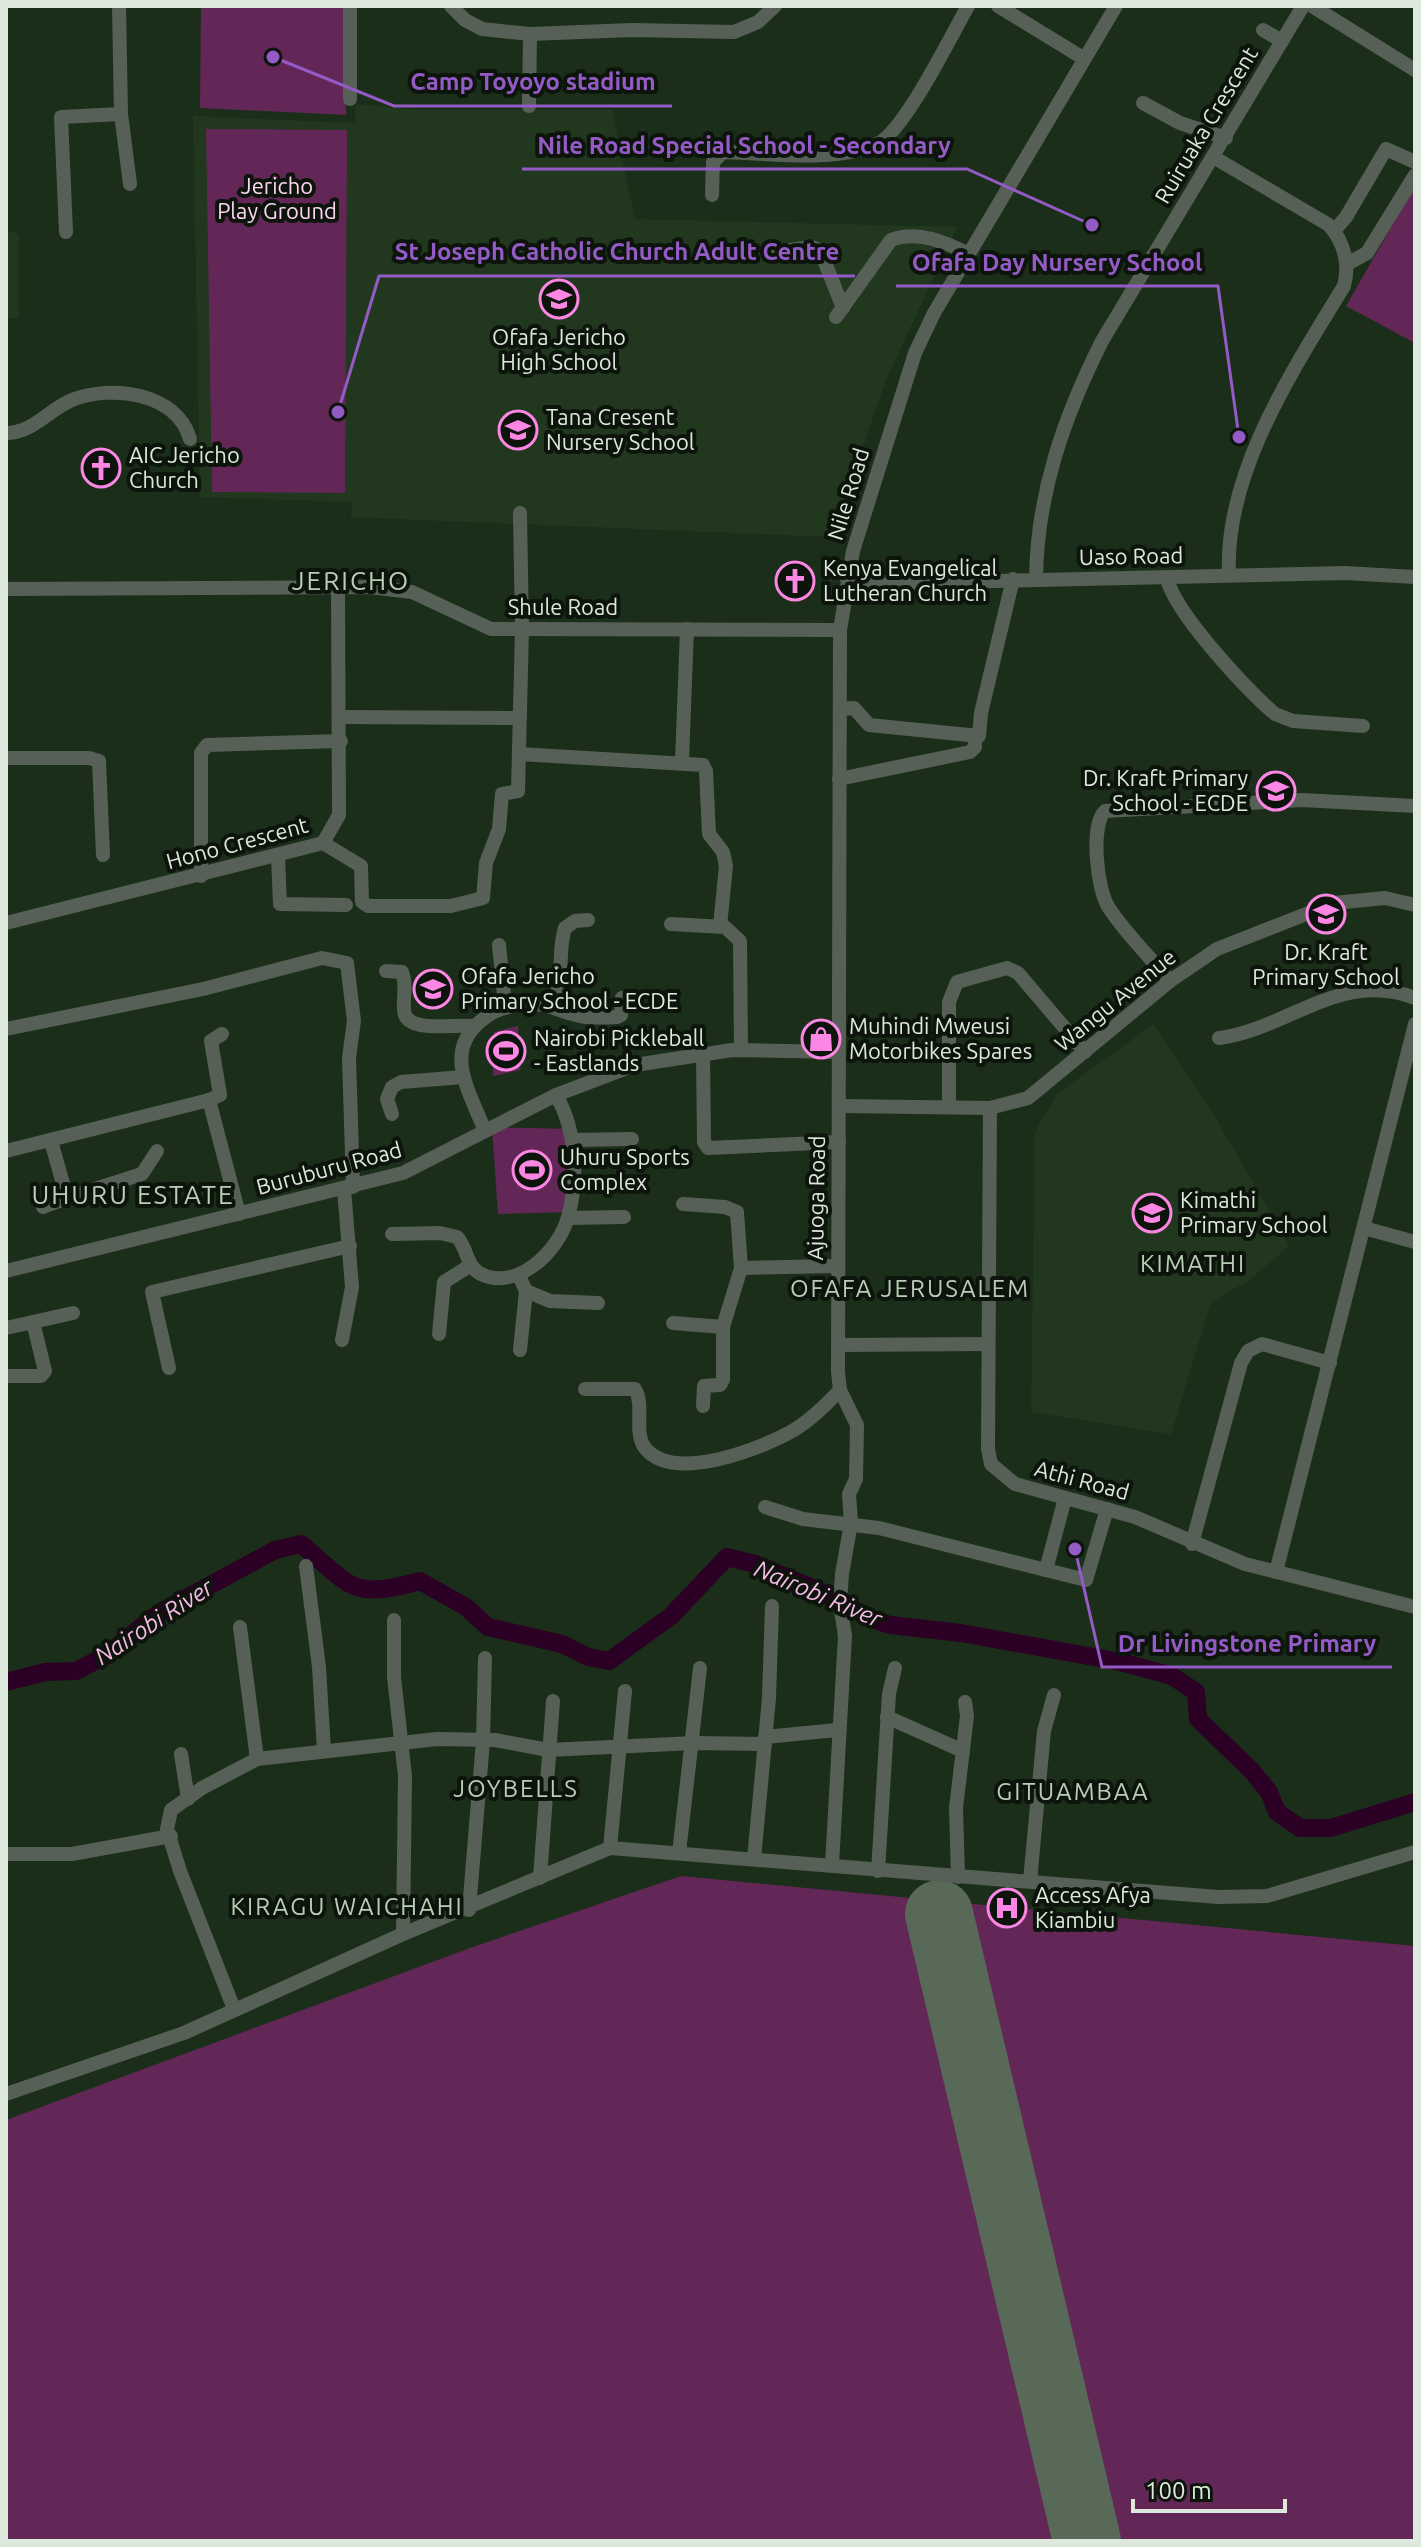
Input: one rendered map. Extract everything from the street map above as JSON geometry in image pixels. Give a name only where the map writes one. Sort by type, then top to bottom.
[{"type":"street","points":[[119,6],[121,114],[130,184]]},
{"type":"street","points":[[350,6],[350,99]]},
{"type":"street","points":[[451,6],[465,20],[482,29],[530,34],[632,30],[734,32],[758,22],[775,6]]},
{"type":"street","points":[[712,195],[713,162],[723,152],[851,152],[880,143],[909,107],[968,6]]},
{"type":"street","points":[[998,6],[1083,58]]},
{"type":"street","name":"Nile Road","points":[[838,1052],[840,630],[847,579],[915,353],[969,254],[1116,6]]},
{"type":"street","name":"Ruiruaka Crescent","points":[[1036,579],[1042,499],[1070,407],[1102,341],[1215,158],[1303,6]]},
{"type":"street","points":[[1312,6],[1415,70]]},
{"type":"street","points":[[1263,30],[1282,41]]},
{"type":"street","points":[[529,106],[530,34]]},
{"type":"street","points":[[1143,103],[1180,123],[1226,138]]},
{"type":"street","points":[[66,232],[61,117],[121,114]]},
{"type":"street","points":[[1334,231],[1386,149],[1415,162]]},
{"type":"street","points":[[1215,158],[1317,216],[1334,231],[1347,264],[1344,286],[1262,430],[1232,526],[1229,575]]},
{"type":"street","points":[[1347,264],[1367,253],[1415,175]]},
{"type":"street","points":[[767,253],[812,247],[820,250],[839,313],[891,240],[902,236],[931,238],[969,254]]},
{"type":"street","points":[[6,433],[22,431],[75,399],[118,395],[160,402],[183,419],[190,439]]},
{"type":"street","points":[[323,843],[361,866],[362,902],[368,906],[451,906],[481,901],[486,863],[499,829],[502,794],[518,791],[522,629],[520,513]]},
{"type":"street","name":"Uaso Road","points":[[847,579],[902,583],[1345,573],[1415,577]]},
{"type":"street","points":[[1167,578],[1170,591],[1191,622],[1275,714],[1293,721],[1363,726]]},
{"type":"street","points":[[840,709],[854,708],[869,725],[975,736],[981,734],[981,713],[1013,579]]},
{"type":"street","name":"Shule Road","points":[[6,589],[370,587],[412,592],[479,626],[522,629],[840,630]]},
{"type":"street","name":"Hono Crescent","points":[[6,923],[278,857],[323,843],[339,815],[338,589]]},
{"type":"street","points":[[682,761],[687,629]]},
{"type":"street","points":[[340,717],[520,718]]},
{"type":"street","points":[[839,779],[970,752],[975,747],[975,736]]},
{"type":"street","points":[[201,876],[201,753],[207,745],[341,741]]},
{"type":"street","points":[[519,754],[700,763],[706,771],[709,834],[723,852],[726,866],[720,926]]},
{"type":"street","points":[[6,758],[89,758],[99,761],[103,855]]},
{"type":"street","points":[[1170,981],[1105,900],[1095,835],[1098,817],[1105,811],[1302,800],[1415,806]]},
{"type":"street","points":[[278,857],[280,904],[346,905]]},
{"type":"street","name":"Wangu Avenue","points":[[840,1106],[990,1108],[1028,1098],[1170,981],[1217,949],[1334,903],[1385,898],[1415,905]]},
{"type":"street","points":[[550,1007],[562,979],[560,955],[565,928],[575,921],[588,920]]},
{"type":"street","points":[[671,924],[720,926],[731,930],[740,941],[741,1050]]},
{"type":"street","points":[[499,945],[505,1005]]},
{"type":"street","points":[[6,1029],[203,989],[322,958],[347,963],[354,1021],[349,1058],[352,1287],[342,1340]]},
{"type":"street","points":[[949,1107],[949,1002],[957,982],[1007,968],[1013,970],[1085,1052]]},
{"type":"street","points":[[386,971],[402,972],[404,1015],[408,1021],[418,1025],[471,1026]]},
{"type":"street","points":[[1219,1038],[1355,991],[1390,989],[1415,998]]},
{"type":"street","points":[[485,1131],[463,1077],[462,1044],[471,1026],[505,1005],[550,1007],[574,1017],[617,1017],[621,1015],[622,998]]},
{"type":"street","points":[[1276,1572],[1415,1024]]},
{"type":"street","points":[[6,1151],[220,1095],[211,1041],[222,1034]]},
{"type":"street","points":[[703,1052],[704,1142],[708,1148],[839,1142]]},
{"type":"street","name":"Buruburu Road","points":[[6,1271],[349,1188],[414,1168],[556,1095],[635,1065],[703,1052],[838,1052]]},
{"type":"street","name":"Ajuoga Road","points":[[832,1865],[837,1730],[845,1636],[840,1604],[851,1523],[849,1494],[856,1479],[857,1425],[840,1390],[838,1052]]},
{"type":"street","points":[[392,1114],[387,1099],[392,1087],[401,1082],[463,1077]]},
{"type":"street","points":[[392,1234],[449,1234],[462,1243],[471,1265],[491,1278],[519,1276],[543,1257],[568,1218],[572,1140],[565,1110],[556,1095]]},
{"type":"street","points":[[209,1100],[239,1214]]},
{"type":"street","name":"Athi Road","points":[[990,1108],[988,1449],[991,1464],[1015,1484],[1155,1525],[1192,1544],[1276,1572],[1415,1607]]},
{"type":"street","points":[[572,1140],[632,1139]]},
{"type":"street","points":[[51,1141],[67,1198]]},
{"type":"street","points":[[43,1207],[142,1174],[157,1151]]},
{"type":"street","points":[[683,1204],[725,1207],[737,1212],[741,1268],[723,1327],[723,1380],[720,1385],[704,1386],[703,1406]]},
{"type":"street","points":[[568,1218],[624,1217]]},
{"type":"street","points":[[1364,1228],[1415,1242]]},
{"type":"street","points":[[169,1368],[152,1292],[350,1246]]},
{"type":"street","points":[[439,1334],[444,1282],[471,1265]]},
{"type":"street","points":[[741,1268],[837,1266]]},
{"type":"street","points":[[519,1276],[526,1291],[520,1350]]},
{"type":"street","points":[[526,1291],[550,1301],[598,1303]]},
{"type":"street","points":[[6,1328],[73,1313]]},
{"type":"street","points":[[6,1376],[41,1376],[45,1371],[33,1322]]},
{"type":"street","points":[[673,1323],[723,1327]]},
{"type":"street","points":[[839,1345],[988,1344]]},
{"type":"street","points":[[1192,1544],[1241,1363],[1248,1351],[1262,1344],[1330,1363]]},
{"type":"street","points":[[585,1389],[635,1389],[644,1447],[659,1458],[689,1463],[730,1457],[763,1445],[820,1412],[840,1390]]},
{"type":"street","points":[[1046,1570],[1065,1498]]},
{"type":"street","points":[[765,1507],[803,1519],[851,1523],[1088,1578],[1107,1509]]},
{"type":"street","points":[[306,1566],[319,1667],[324,1751]]},
{"type":"street","points":[[754,1859],[765,1740],[772,1606]]},
{"type":"street","points":[[394,1620],[394,1677],[405,1776],[403,1934]]},
{"type":"street","points":[[240,1627],[257,1759]]},
{"type":"street","points":[[469,1910],[483,1741],[485,1658]]},
{"type":"street","points":[[679,1853],[694,1743],[700,1668]]},
{"type":"street","points":[[878,1871],[887,1717],[895,1668]]},
{"type":"street","points":[[610,1848],[625,1691]]},
{"type":"street","points":[[1030,1881],[1044,1731],[1054,1695]]},
{"type":"street","points":[[540,1878],[553,1701]]},
{"type":"street","points":[[958,1877],[956,1808],[965,1702]]},
{"type":"street","points":[[887,1717],[963,1751]]},
{"type":"street","points":[[234,2009],[180,1871],[167,1829],[168,1816],[188,1799],[257,1759],[437,1739],[483,1741],[548,1750],[765,1740],[837,1730]]},
{"type":"street","points":[[181,1754],[188,1799]]},
{"type":"street","points":[[6,1854],[72,1854],[171,1836]]},
{"type":"street","points":[[6,2094],[184,2033],[403,1934],[469,1910],[610,1848],[1218,1897],[1267,1896],[1415,1852]]},
{"type":"shaded area","name":"Ofafa Jericho High School","points":[[356,104],[417,110],[612,110],[635,219],[957,227],[887,378],[830,537],[351,517],[352,502],[200,497],[193,116],[355,123]]},
{"type":"shaded area","points":[[6,230],[19,234],[19,318],[6,318]]},
{"type":"shaded area","name":"Kimathi Primary School","points":[[1154,1024],[1214,1115],[1289,1246],[1248,1281],[1211,1302],[1171,1434],[1031,1412],[1035,1132],[1057,1094]]},
{"type":"green space","points":[[201,6],[345,6],[346,115],[200,108]]},
{"type":"green space","name":"Jericho Play Ground","points":[[206,129],[347,130],[345,493],[212,492]]},
{"type":"green space","points":[[1415,186],[1415,343],[1346,306]]},
{"type":"green space","name":"Nairobi Pickleball - Eastlands","points":[[518,1026],[520,1070],[493,1076],[494,1032]]},
{"type":"green space","name":"Uhuru Sports Complex","points":[[492,1127],[570,1129],[569,1212],[498,1214]]},
{"type":"green space","points":[[681,1876],[1415,1946],[1415,2541],[6,2541],[6,2120],[470,1948]]},
{"type":"waterway","name":"Nairobi River","points":[[6,1682],[45,1672],[76,1671],[105,1656],[159,1613],[275,1550],[301,1544],[331,1571],[354,1586],[379,1589],[420,1581],[466,1607],[488,1627],[562,1644],[588,1657],[609,1661],[671,1616],[727,1557],[755,1564],[820,1591],[870,1618],[890,1625],[961,1633],[1121,1662],[1172,1676],[1196,1692],[1198,1719],[1251,1770],[1269,1792],[1277,1812],[1300,1828],[1331,1828],[1415,1802]]},
{"type":"runway","points":[[939,1914],[1087,2541]]},
{"type":"place","name":"Camp Toyoyo stadium","points":[[273,57]]},
{"type":"place","name":"Nile Road Special School - Secondary","points":[[1092,225]]},
{"type":"place","name":"Ofafa Jericho High School","points":[[559,299]]},
{"type":"place","name":"St Joseph Catholic Church Adult Centre","points":[[338,412]]},
{"type":"place","name":"Tana Cresent Nursery School","points":[[518,430]]},
{"type":"place","name":"Ofafa Day Nursery School","points":[[1239,437]]},
{"type":"place","name":"AIC Jericho Church","points":[[101,468]]},
{"type":"place","name":"Kenya Evangelical Lutheran Church","points":[[795,581]]},
{"type":"place","name":"Dr. Kraft Primary School - ECDE","points":[[1276,791]]},
{"type":"place","name":"Dr. Kraft Primary School","points":[[1326,914]]},
{"type":"place","name":"Ofafa Jericho Primary School - ECDE","points":[[433,989]]},
{"type":"place","name":"Muhindi Mweusi Motorbikes Spares","points":[[821,1039]]},
{"type":"place","name":"Nairobi Pickleball - Eastlands","points":[[506,1051]]},
{"type":"place","name":"Uhuru Sports Complex","points":[[532,1170]]},
{"type":"place","name":"Kimathi Primary School","points":[[1152,1213]]},
{"type":"place","name":"Dr Livingstone Primary","points":[[1075,1549]]},
{"type":"place","name":"Access Afya Kiambiu","points":[[1007,1908]]},
{"type":"district","name":"JERICHO","points":[[351,581]]},
{"type":"district","name":"UHURU ESTATE","points":[[133,1195]]},
{"type":"district","name":"KIMATHI","points":[[1193,1264]]},
{"type":"district","name":"OFAFA JERUSALEM","points":[[910,1289]]},
{"type":"district","name":"JOYBELLS","points":[[516,1789]]},
{"type":"district","name":"GITUAMBAA","points":[[1073,1792]]},
{"type":"district","name":"KIRAGU WAICHAHI","points":[[347,1907]]}]
